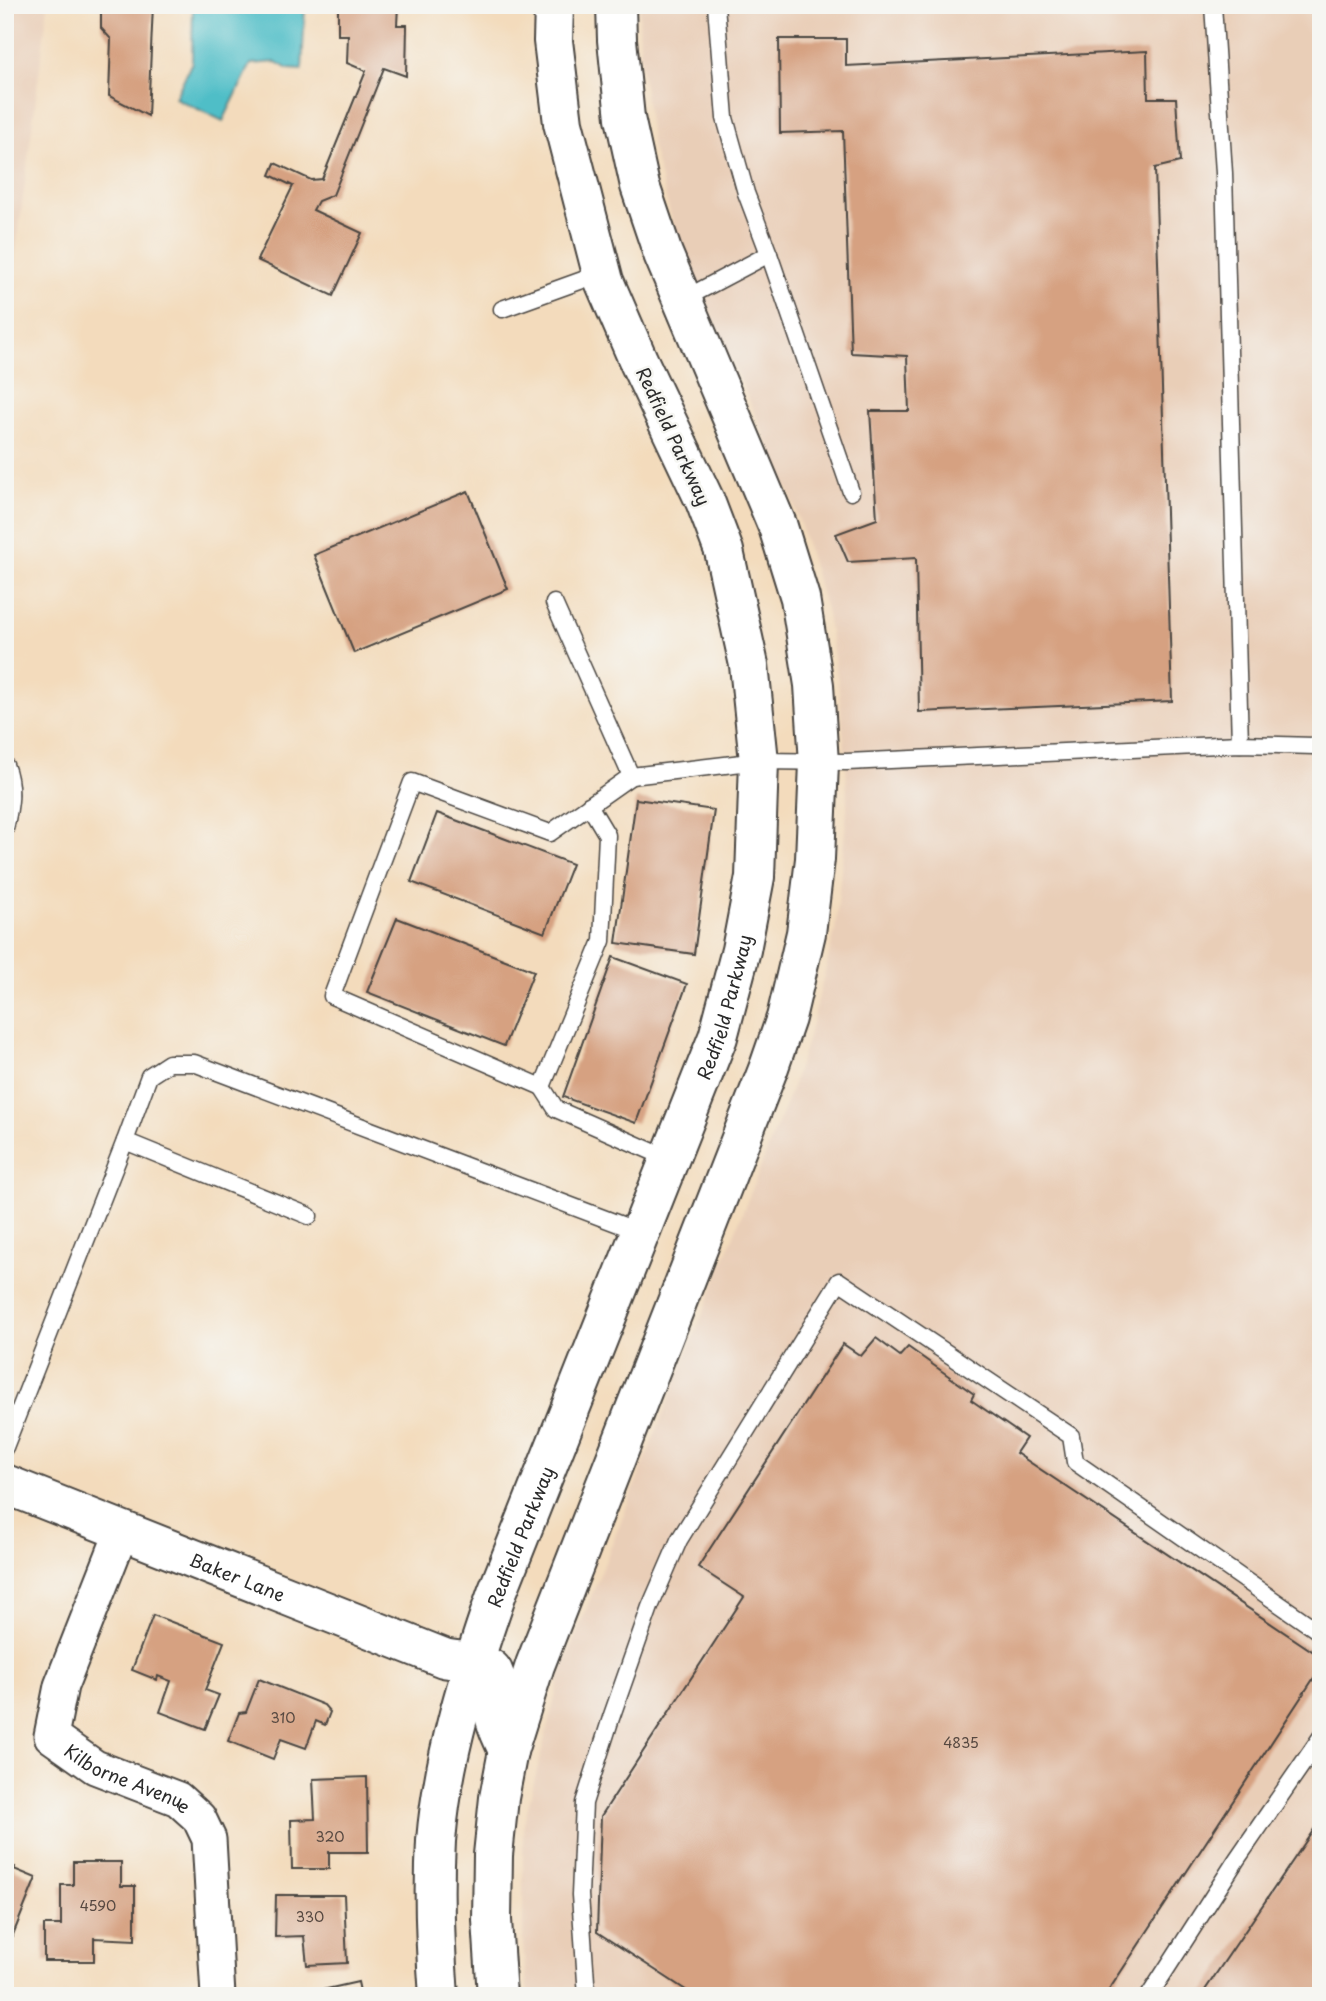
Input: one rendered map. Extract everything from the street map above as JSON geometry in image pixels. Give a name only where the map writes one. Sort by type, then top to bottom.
[{"type":"street","name":"Redfield Parkway","points":[[439,1996],[434,1898],[436,1840],[444,1781],[472,1663],[718,1037],[741,950],[755,877],[759,761],[749,665],[724,551],[705,500],[639,362],[602,273],[563,123],[553,41],[554,5]]},
{"type":"street","points":[[497,1996],[492,1920],[493,1855],[499,1798],[508,1751],[535,1665],[786,1018],[806,933],[815,859],[819,763],[814,685],[800,598],[778,527],[663,254],[638,174],[625,118],[616,5]]},
{"type":"street","name":"Baker Lane","points":[[5,1484],[444,1658],[472,1663]]},
{"type":"street","name":"Kilborne Avenue","points":[[122,1531],[61,1686],[51,1736],[94,1767],[178,1799],[199,1818],[209,1839],[218,1996]]},
{"type":"street","points":[[472,1663],[485,1665],[492,1669],[495,1676],[494,1714],[508,1751]]},
{"type":"lane","points":[[716,5],[725,118],[746,193],[851,492]]},
{"type":"lane","points":[[1213,5],[1224,173],[1240,744]]},
{"type":"lane","points":[[682,300],[769,254]]},
{"type":"lane","points":[[502,309],[602,273]]},
{"type":"lane","points":[[554,603],[631,776]]},
{"type":"lane","points":[[668,1159],[556,1109],[542,1087],[332,996],[412,782],[550,833],[631,776],[759,761],[819,763],[1240,744],[1321,748]]},
{"type":"lane","points":[[5,765],[10,778],[11,801],[5,829]]},
{"type":"lane","points":[[542,1087],[602,941],[607,835],[589,806]]},
{"type":"lane","points":[[5,1447],[149,1076],[169,1063],[194,1063],[640,1232]]},
{"type":"lane","points":[[125,1141],[309,1216]]},
{"type":"lane","points":[[587,1996],[580,1895],[584,1803],[650,1607],[678,1540],[839,1282],[1071,1436],[1075,1462],[1321,1633]]},
{"type":"lane","points":[[1149,1996],[1237,1859],[1321,1737]]},
{"type":"shaded area","points":[[5,5],[48,5],[12,281],[5,282]]},
{"type":"shaded area","points":[[639,5],[1321,5],[1321,1996],[528,1996],[523,1946],[523,1827],[561,1673],[791,1090],[811,1028],[835,931],[847,809],[846,759],[838,682],[826,609],[794,504],[674,227],[652,147],[640,54]]},
{"type":"water","points":[[193,5],[305,5],[302,70],[288,69],[276,62],[251,64],[223,121],[175,98],[192,62]]},
{"type":"building","points":[[101,5],[153,5],[148,116],[109,96],[111,39],[101,28]]},
{"type":"building","points":[[338,5],[398,5],[397,25],[407,25],[406,76],[384,68],[333,195],[318,201],[313,210],[362,233],[333,296],[257,260],[293,186],[270,175],[275,163],[311,180],[322,179],[366,71],[347,63],[348,35],[338,35]]},
{"type":"building","points":[[779,39],[846,39],[846,66],[1147,51],[1148,98],[1176,98],[1180,162],[1155,168],[1172,701],[919,712],[916,558],[848,562],[836,534],[877,519],[870,411],[909,411],[907,356],[851,353],[843,131],[780,133]]},
{"type":"building","points":[[468,491],[508,589],[354,653],[314,555]]},
{"type":"building","points":[[636,799],[714,810],[694,954],[616,943]]},
{"type":"building","points":[[437,813],[572,864],[545,933],[411,882]]},
{"type":"building","points":[[397,918],[534,971],[504,1046],[367,992]]},
{"type":"building","points":[[613,957],[687,984],[636,1123],[563,1097]]},
{"type":"building","points":[[876,1338],[900,1356],[908,1347],[974,1394],[971,1400],[1026,1438],[1016,1453],[1321,1657],[1321,1667],[1105,1996],[695,1996],[597,1932],[601,1816],[744,1597],[698,1567],[843,1344],[861,1356]]},
{"type":"building","points":[[153,1615],[224,1642],[205,1690],[219,1695],[205,1729],[160,1712],[171,1681],[158,1676],[157,1680],[132,1670]]},
{"type":"building","points":[[259,1679],[324,1705],[330,1712],[325,1725],[316,1721],[306,1748],[281,1739],[273,1759],[228,1741],[239,1713],[246,1712]]},
{"type":"building","points":[[367,1777],[368,1852],[329,1852],[329,1869],[292,1869],[291,1820],[315,1819],[313,1779]]},
{"type":"building","points":[[1321,1819],[1321,1996],[1201,1996]]},
{"type":"building","points":[[73,1862],[121,1862],[121,1886],[135,1886],[135,1940],[94,1938],[94,1961],[44,1961],[44,1925],[61,1925],[61,1885],[73,1885]]},
{"type":"building","points":[[5,1863],[36,1878],[10,1942],[5,1944]]},
{"type":"building","points":[[276,1895],[344,1895],[347,1963],[307,1965],[304,1936],[275,1937]]},
{"type":"building","points":[[358,1982],[361,1996],[300,1996],[300,1995]]}]
